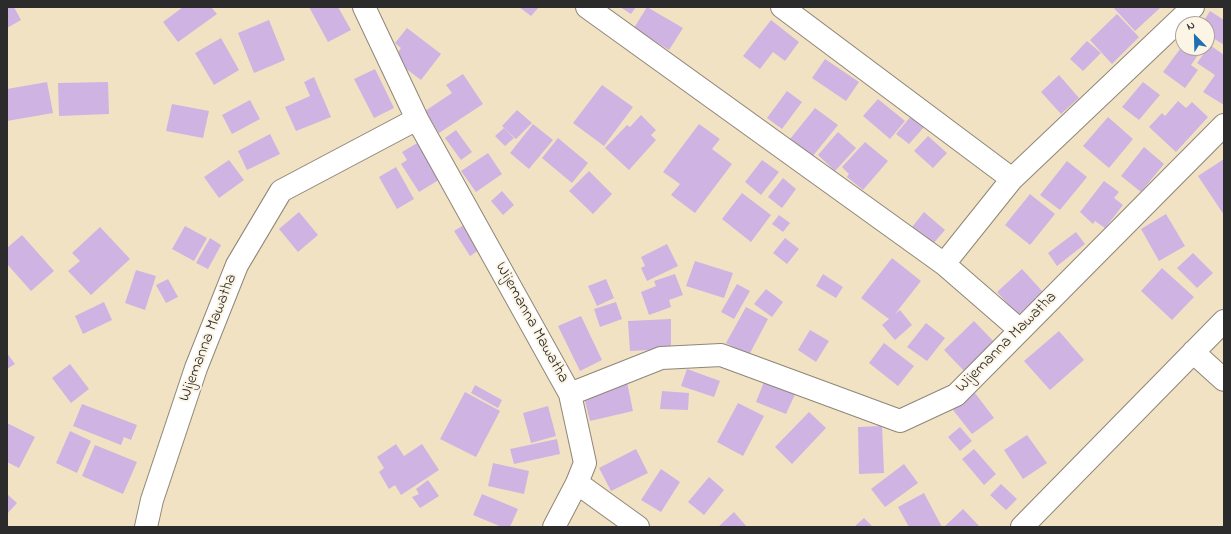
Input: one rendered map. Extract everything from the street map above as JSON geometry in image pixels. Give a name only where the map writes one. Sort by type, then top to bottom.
[{"type":"street","points":[[364,7],[417,119]]},
{"type":"street","points":[[587,7],[944,264],[1020,330]]},
{"type":"street","points":[[782,7],[1012,180]]},
{"type":"street","points":[[944,264],[1012,180],[1193,7]]},
{"type":"street","name":"Wijemanna Mawatha","points":[[146,527],[152,500],[202,353],[237,265],[281,191],[417,119],[570,394],[661,358],[721,355],[900,421],[956,395],[1224,125]]},
{"type":"street","points":[[1022,527],[1224,321]]},
{"type":"street","points":[[1193,352],[1224,380]]},
{"type":"street","points":[[554,527],[577,483],[585,463],[570,394]]},
{"type":"street","points":[[577,483],[638,527]]},
{"type":"building","points":[[7,7],[14,7],[21,20],[7,28]]},
{"type":"building","points":[[183,7],[211,7],[217,14],[178,42],[163,22]]},
{"type":"building","points":[[309,7],[338,7],[351,30],[328,42]]},
{"type":"building","points":[[519,7],[539,7],[531,16]]},
{"type":"building","points":[[620,7],[636,7],[631,14]]},
{"type":"building","points":[[647,7],[683,28],[669,50],[634,28]]},
{"type":"building","points":[[1113,7],[1161,7],[1135,31]]},
{"type":"building","points":[[1210,11],[1224,20],[1224,45],[1215,39],[1215,16],[1207,16]]},
{"type":"building","points":[[1117,14],[1139,37],[1112,64],[1090,40]]},
{"type":"building","points":[[269,20],[285,60],[254,73],[238,33]]},
{"type":"building","points":[[771,20],[799,42],[785,61],[773,52],[760,69],[743,56]]},
{"type":"building","points":[[407,28],[441,54],[421,80],[393,59],[401,48],[395,43]]},
{"type":"building","points":[[221,38],[239,70],[214,85],[195,53]]},
{"type":"building","points":[[1087,41],[1101,53],[1083,71],[1070,59]]},
{"type":"building","points":[[1215,49],[1224,55],[1224,105],[1203,92],[1215,75],[1197,63],[1202,56],[1215,56]]},
{"type":"building","points":[[1175,56],[1197,56],[1191,65],[1198,70],[1185,88],[1163,72]]},
{"type":"building","points":[[825,59],[859,82],[846,101],[812,78]]},
{"type":"building","points":[[375,69],[394,108],[374,118],[354,79]]},
{"type":"building","points":[[463,74],[483,104],[439,133],[425,111],[452,93],[446,85]]},
{"type":"building","points":[[1059,75],[1079,98],[1061,114],[1041,92]]},
{"type":"building","points":[[314,77],[331,117],[296,131],[285,107],[310,96],[304,82]]},
{"type":"building","points":[[47,82],[53,113],[7,121],[7,89]]},
{"type":"building","points":[[108,82],[109,114],[59,116],[58,83]]},
{"type":"building","points":[[1143,82],[1160,95],[1139,120],[1122,107]]},
{"type":"building","points":[[602,85],[633,107],[604,146],[573,123]]},
{"type":"building","points":[[787,91],[802,102],[782,129],[767,118]]},
{"type":"building","points":[[878,99],[905,121],[890,139],[863,116]]},
{"type":"building","points":[[250,100],[260,119],[232,134],[222,115]]},
{"type":"building","points":[[1178,101],[1186,108],[1192,102],[1208,117],[1176,152],[1149,127],[1162,113],[1165,116]]},
{"type":"building","points":[[172,104],[209,111],[203,138],[166,131]]},
{"type":"building","points":[[815,108],[838,125],[812,157],[790,139]]},
{"type":"building","points":[[517,110],[532,123],[516,139],[502,126]]},
{"type":"building","points":[[641,115],[656,130],[651,135],[656,140],[629,170],[605,148],[627,125],[630,127]]},
{"type":"building","points":[[912,115],[925,126],[909,144],[896,134]]},
{"type":"building","points":[[1108,117],[1133,139],[1109,168],[1083,146]]},
{"type":"building","points":[[533,124],[553,140],[529,169],[510,153]]},
{"type":"building","points":[[699,124],[720,139],[712,149],[732,164],[695,213],[671,195],[680,184],[663,172]]},
{"type":"building","points":[[504,128],[514,138],[505,146],[495,136]]},
{"type":"building","points":[[456,130],[472,152],[461,160],[445,138]]},
{"type":"building","points":[[838,132],[856,148],[835,171],[818,155]]},
{"type":"building","points":[[270,134],[280,154],[247,170],[238,151]]},
{"type":"building","points":[[928,136],[947,153],[933,168],[914,151]]},
{"type":"building","points":[[558,138],[588,163],[572,183],[542,158]]},
{"type":"building","points":[[419,142],[442,178],[419,192],[401,164],[407,160],[402,152]]},
{"type":"building","points":[[865,142],[888,161],[863,190],[847,177],[849,174],[842,167]]},
{"type":"building","points":[[1144,147],[1164,164],[1141,192],[1121,176]]},
{"type":"building","points":[[488,153],[502,174],[476,192],[461,171]]},
{"type":"building","points":[[1224,159],[1224,215],[1198,176]]},
{"type":"building","points":[[229,160],[244,180],[219,198],[204,177]]},
{"type":"building","points":[[762,160],[779,172],[761,195],[745,182]]},
{"type":"building","points":[[1067,161],[1087,177],[1060,210],[1040,195]]},
{"type":"building","points":[[396,167],[414,199],[397,209],[379,177]]},
{"type":"building","points":[[589,171],[612,194],[593,214],[569,191]]},
{"type":"building","points":[[783,178],[796,189],[782,208],[768,197]]},
{"type":"building","points":[[1104,181],[1119,192],[1114,198],[1123,205],[1105,228],[1095,221],[1093,224],[1080,212]]},
{"type":"building","points":[[502,191],[514,205],[503,215],[491,201]]},
{"type":"building","points":[[742,193],[771,215],[751,242],[722,219]]},
{"type":"building","points":[[1030,194],[1055,214],[1030,245],[1005,225]]},
{"type":"building","points":[[299,212],[318,235],[298,252],[279,229]]},
{"type":"building","points":[[924,212],[945,230],[932,245],[912,227]]},
{"type":"building","points":[[1166,214],[1185,246],[1159,261],[1141,229]]},
{"type":"building","points":[[779,215],[790,223],[783,232],[772,224]]},
{"type":"building","points":[[469,222],[485,246],[470,256],[454,231]]},
{"type":"building","points":[[185,226],[207,238],[194,261],[172,249]]},
{"type":"building","points":[[100,227],[130,259],[91,295],[68,271],[80,261],[72,253]]},
{"type":"building","points":[[1076,232],[1085,244],[1057,266],[1048,253]]},
{"type":"building","points":[[22,235],[54,271],[31,291],[7,264],[7,248]]},
{"type":"building","points":[[210,238],[221,245],[208,269],[196,263]]},
{"type":"building","points":[[785,238],[799,249],[787,264],[773,253]]},
{"type":"building","points":[[667,244],[678,266],[647,281],[641,268],[645,266],[641,257]]},
{"type":"building","points":[[1193,253],[1213,273],[1197,288],[1177,268]]},
{"type":"building","points":[[892,258],[921,281],[895,314],[900,310],[912,325],[895,340],[882,325],[889,319],[861,298]]},
{"type":"building","points":[[695,261],[733,273],[724,298],[686,286]]},
{"type":"building","points":[[1162,268],[1194,297],[1172,320],[1141,291]]},
{"type":"building","points":[[1022,269],[1043,292],[1018,315],[997,292]]},
{"type":"building","points":[[136,270],[156,276],[145,310],[125,303]]},
{"type":"building","points":[[675,274],[683,295],[669,300],[671,307],[649,315],[641,292],[656,286],[654,281]]},
{"type":"building","points":[[823,274],[843,287],[836,298],[816,286]]},
{"type":"building","points":[[168,279],[178,297],[166,303],[156,285]]},
{"type":"building","points":[[606,279],[614,298],[597,306],[588,286]]},
{"type":"building","points":[[737,284],[750,291],[734,319],[721,312]]},
{"type":"building","points":[[766,289],[783,302],[772,317],[754,304]]},
{"type":"building","points":[[104,302],[112,320],[83,334],[75,316]]},
{"type":"building","points":[[616,302],[622,319],[600,327],[594,309]]},
{"type":"building","points":[[746,307],[768,319],[749,355],[726,343]]},
{"type":"building","points":[[581,316],[602,360],[580,371],[558,326]]},
{"type":"building","points":[[671,319],[671,349],[630,351],[628,321]]},
{"type":"building","points":[[974,321],[996,344],[966,373],[944,350]]},
{"type":"building","points":[[926,323],[945,338],[927,361],[907,347]]},
{"type":"building","points":[[810,330],[829,341],[816,362],[798,350]]},
{"type":"building","points":[[1059,331],[1084,360],[1050,390],[1024,361]]},
{"type":"building","points":[[884,343],[914,366],[898,386],[869,363]]},
{"type":"building","points":[[7,353],[15,364],[7,369]]},
{"type":"building","points":[[70,364],[89,389],[71,403],[52,378]]},
{"type":"building","points":[[687,369],[720,381],[714,397],[681,386]]},
{"type":"building","points":[[766,377],[797,390],[786,414],[756,402]]},
{"type":"building","points":[[627,382],[633,411],[590,421],[583,393]]},
{"type":"building","points":[[475,385],[502,400],[498,408],[471,393]]},
{"type":"building","points":[[662,391],[689,393],[688,410],[660,409]]},
{"type":"building","points":[[465,392],[500,411],[476,457],[440,439]]},
{"type":"building","points":[[975,393],[994,418],[972,434],[953,410]]},
{"type":"building","points":[[738,403],[764,416],[743,456],[717,442]]},
{"type":"building","points":[[82,404],[137,425],[131,440],[124,437],[121,445],[73,426]]},
{"type":"building","points":[[548,406],[556,436],[531,443],[523,413]]},
{"type":"building","points":[[809,412],[826,428],[792,464],[775,447]]},
{"type":"building","points":[[7,423],[35,437],[19,468],[7,462]]},
{"type":"building","points":[[882,426],[884,473],[859,474],[858,427]]},
{"type":"building","points":[[960,427],[972,441],[960,451],[948,437]]},
{"type":"building","points":[[70,431],[91,441],[77,473],[56,463]]},
{"type":"building","points":[[1027,435],[1047,463],[1023,479],[1004,450]]},
{"type":"building","points":[[557,439],[560,454],[514,464],[510,449]]},
{"type":"building","points":[[396,444],[404,456],[422,444],[439,470],[401,495],[395,485],[389,489],[379,472],[384,468],[377,457]]},
{"type":"building","points":[[95,445],[137,462],[123,494],[82,476]]},
{"type":"building","points":[[636,449],[648,473],[611,491],[599,468]]},
{"type":"building","points":[[974,449],[996,474],[984,485],[962,459]]},
{"type":"building","points":[[493,463],[529,471],[524,494],[488,486]]},
{"type":"building","points":[[904,464],[918,483],[885,507],[871,489]]},
{"type":"building","points":[[661,469],[680,482],[661,512],[641,500]]},
{"type":"building","points":[[709,477],[724,490],[704,515],[688,502]]},
{"type":"building","points":[[428,480],[439,496],[420,508],[412,497],[419,494],[416,489]]},
{"type":"building","points":[[1001,484],[1017,499],[1006,510],[990,495]]},
{"type":"building","points":[[924,493],[942,527],[909,527],[898,507]]},
{"type":"building","points":[[7,494],[17,503],[7,514]]},
{"type":"building","points":[[482,494],[518,509],[510,527],[502,527],[473,515]]},
{"type":"building","points":[[963,509],[980,527],[944,527]]},
{"type":"building","points":[[734,512],[747,527],[718,527]]},
{"type":"building","points":[[864,518],[873,527],[854,527]]}]
